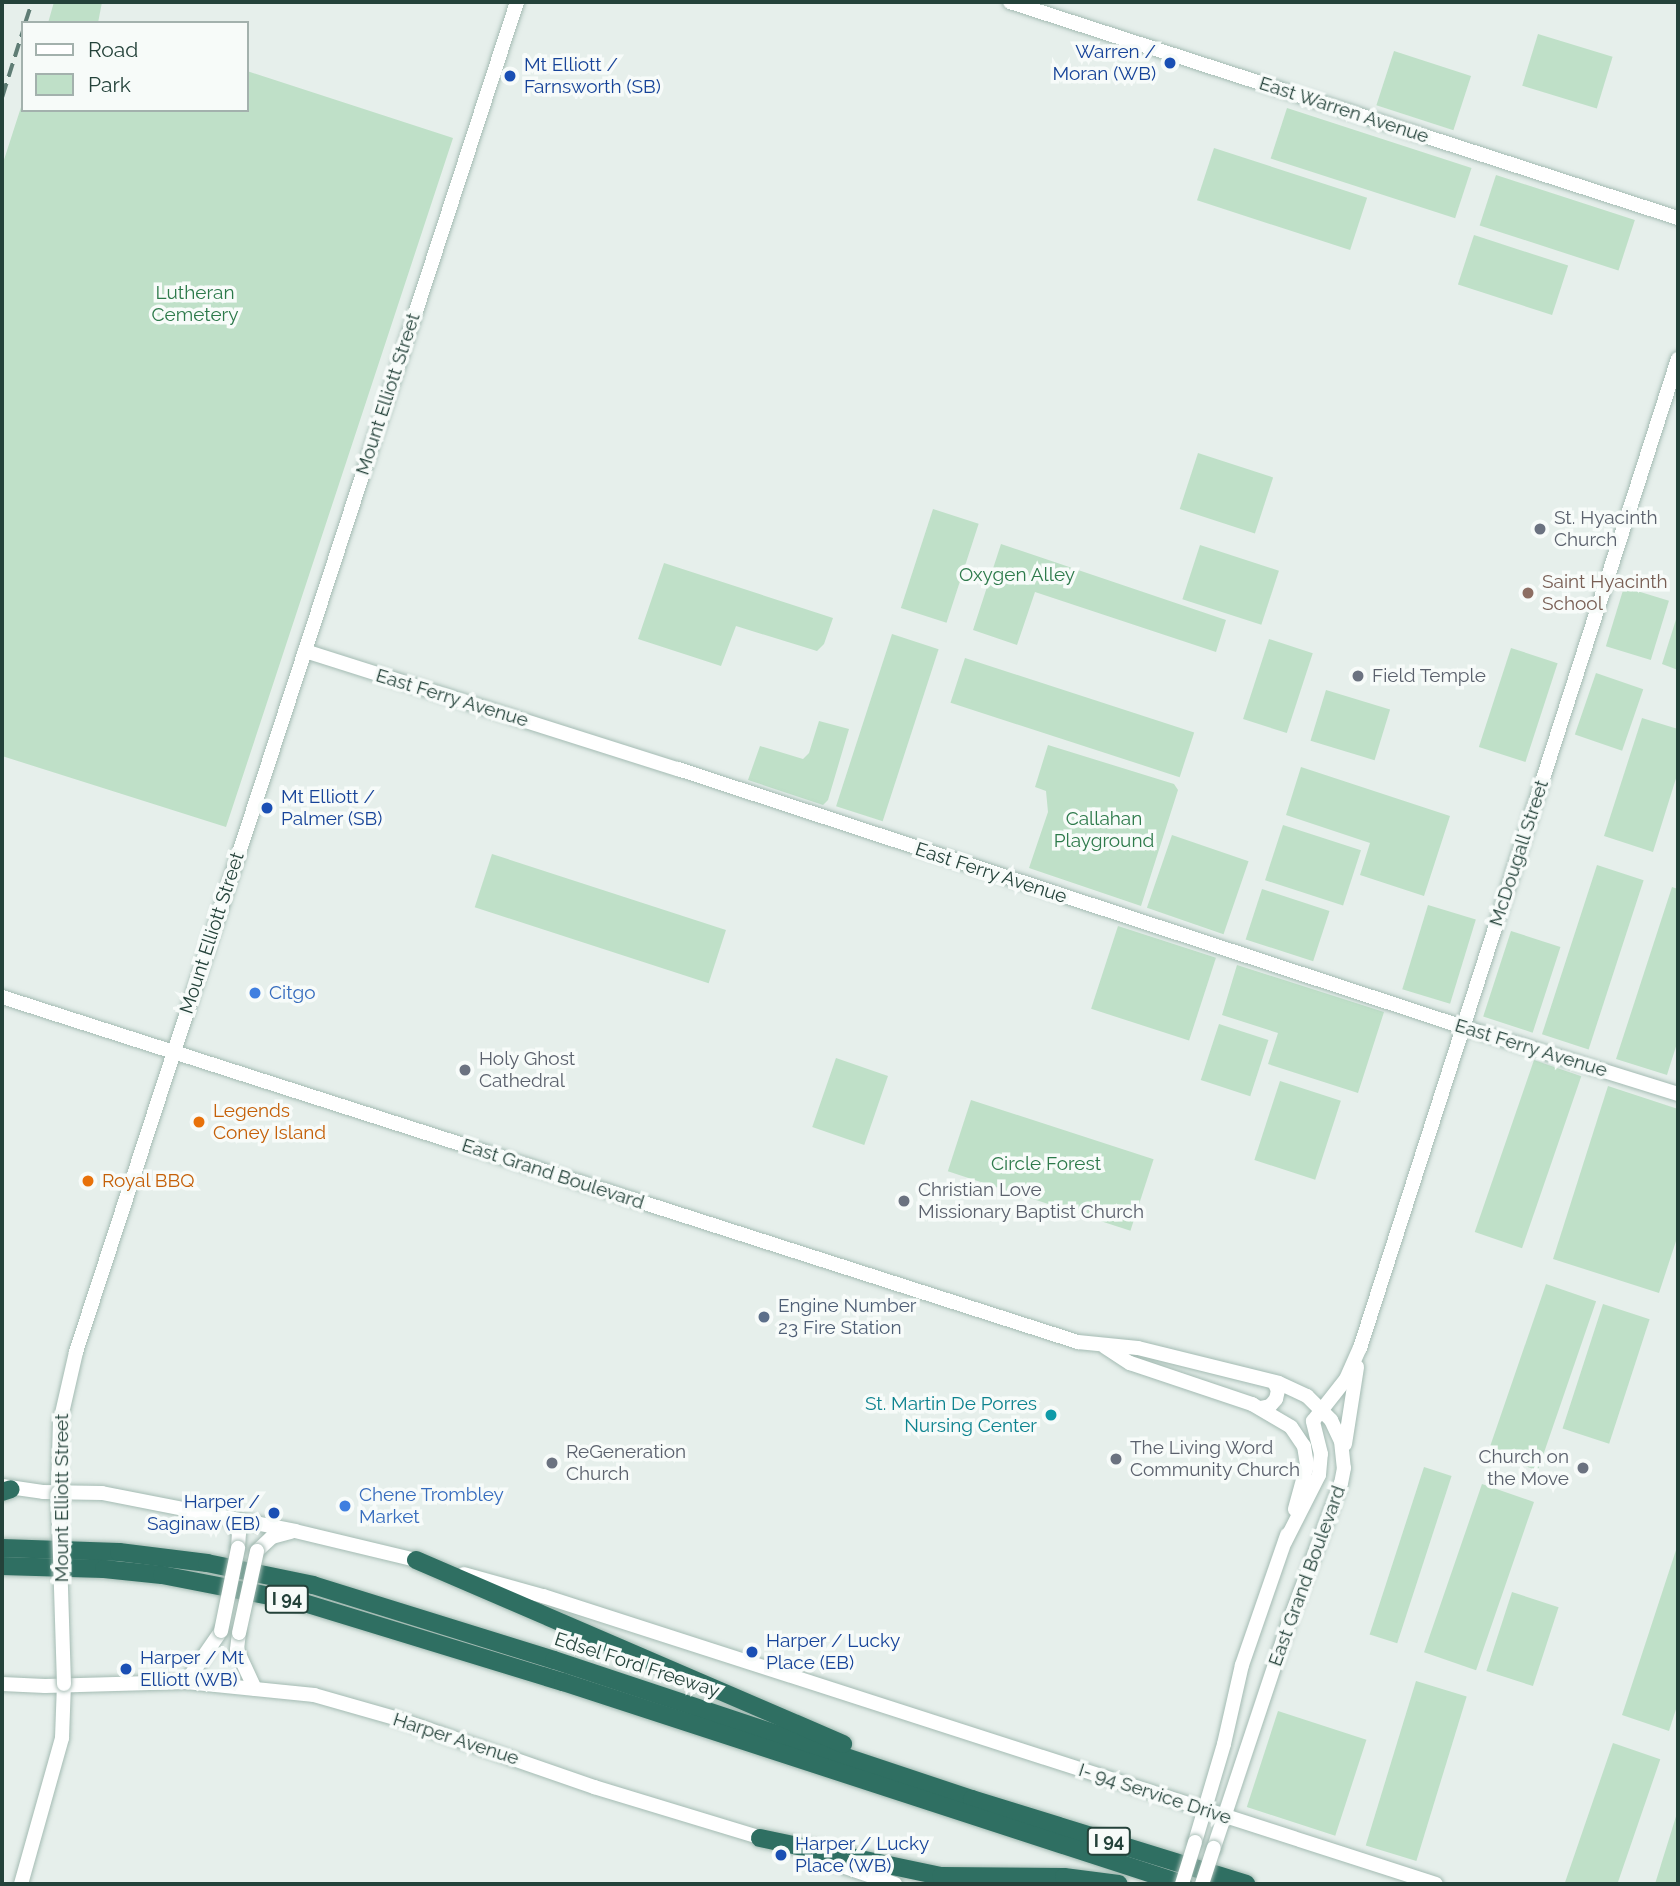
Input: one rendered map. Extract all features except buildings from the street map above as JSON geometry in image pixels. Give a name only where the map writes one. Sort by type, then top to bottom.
[{"type":"highway","name":"Edsel Ford Freeway","points":[[2,1548],[119,1552],[207,1563],[313,1585],[598,1675],[972,1799],[1246,1884]]},
{"type":"highway","points":[[416,1560],[972,1799]]},
{"type":"highway","name":"Edsel Ford Freeway","points":[[2,1566],[104,1569],[163,1575],[301,1602],[551,1678],[1182,1884]]},
{"type":"highway","points":[[760,1838],[942,1876],[1064,1877],[1119,1884]]},
{"type":"main road","name":"Mount Elliott Street","points":[[21,1884],[61,1746],[64,1684],[58,1493],[60,1422],[75,1352],[517,2]]},
{"type":"main road","name":"East Warren Avenue","points":[[1010,2],[1678,218]]},
{"type":"main road","name":"McDougall Street","points":[[1321,1409],[1346,1379],[1360,1348],[1678,359]]},
{"type":"main road","name":"East Ferry Avenue","points":[[305,651],[691,773],[1463,1027],[1678,1094]]},
{"type":"main road","name":"East Grand Boulevard","points":[[2,997],[1052,1334],[1105,1347],[1138,1348],[1274,1382],[1292,1388],[1321,1409],[1337,1430],[1344,1455],[1341,1483],[1289,1625],[1202,1884]]},
{"type":"main road","name":"East Grand Boulevard","points":[[1105,1347],[1130,1363],[1260,1408],[1291,1427],[1306,1453],[1305,1475],[1285,1542],[1242,1665],[1205,1811],[1182,1884]]},
{"type":"main road","name":"McDougall Street","points":[[1344,1455],[1360,1348]]},
{"type":"main road","points":[[1260,1408],[1270,1406],[1276,1399],[1278,1390],[1274,1382]]},
{"type":"main road","points":[[1285,1542],[1319,1475],[1321,1454],[1313,1422],[1321,1409]]},
{"type":"main road","points":[[5,1489],[102,1493],[297,1532],[416,1560]]},
{"type":"main road","points":[[186,1682],[221,1631],[238,1548],[239,1533],[229,1518]]},
{"type":"main road","points":[[256,1689],[237,1650],[257,1551],[272,1537],[297,1532]]},
{"type":"main road","name":"I- 94 Service Drive","points":[[416,1560],[543,1596],[1436,1884]]},
{"type":"main road","name":"Harper Avenue","points":[[2,1684],[186,1682],[314,1695],[395,1718],[594,1787],[760,1838],[895,1884]]},
{"type":"green space","points":[[54,2],[102,2],[98,21],[49,21]]},
{"type":"green space","points":[[1538,34],[1613,57],[1597,108],[1522,86]]},
{"type":"green space","points":[[1394,51],[1471,76],[1453,130],[1376,105]]},
{"type":"green space","name":"Lutheran Cemetery","points":[[248,71],[453,138],[226,827],[2,756],[2,166],[21,107],[21,112],[248,112]]},
{"type":"green space","points":[[1287,108],[1472,168],[1455,218],[1271,158]]},
{"type":"green space","points":[[1214,148],[1367,198],[1350,250],[1197,200]]},
{"type":"green space","points":[[1496,175],[1635,220],[1618,271],[1480,225]]},
{"type":"green space","points":[[1474,235],[1568,266],[1552,315],[1458,284]]},
{"type":"green space","points":[[1198,453],[1273,477],[1255,534],[1180,509]]},
{"type":"green space","points":[[933,509],[979,524],[947,623],[901,608]]},
{"type":"green space","name":"Oxygen Alley","points":[[1001,544],[1226,620],[1216,652],[1035,592],[1017,645],[973,630]]},
{"type":"green space","points":[[1200,545],[1279,571],[1261,625],[1182,599]]},
{"type":"green space","points":[[664,563],[833,618],[824,644],[817,651],[736,626],[721,666],[638,639]]},
{"type":"green space","points":[[1624,587],[1669,601],[1651,660],[1606,646]]},
{"type":"green space","points":[[1678,613],[1678,670],[1662,664]]},
{"type":"green space","points":[[892,634],[939,649],[883,821],[836,806]]},
{"type":"green space","points":[[1269,639],[1313,653],[1287,733],[1243,719]]},
{"type":"green space","points":[[1511,648],[1558,663],[1525,762],[1479,747]]},
{"type":"green space","points":[[965,658],[1194,732],[1180,777],[950,703]]},
{"type":"green space","points":[[1596,673],[1643,689],[1622,751],[1575,734]]},
{"type":"green space","points":[[1326,690],[1390,710],[1375,760],[1311,741]]},
{"type":"green space","points":[[1642,718],[1678,729],[1678,772],[1653,852],[1604,836]]},
{"type":"green space","points":[[819,721],[849,729],[828,800],[823,805],[748,780],[760,746],[803,759],[809,753]]},
{"type":"green space","name":"Callahan Playground","points":[[1048,745],[1174,784],[1178,790],[1141,906],[1029,868],[1048,812],[1046,791],[1035,787]]},
{"type":"green space","points":[[1301,767],[1450,816],[1424,896],[1360,875],[1370,843],[1286,815]]},
{"type":"green space","points":[[1283,825],[1361,850],[1343,906],[1265,880]]},
{"type":"green space","points":[[1172,835],[1249,861],[1224,934],[1147,908]]},
{"type":"green space","points":[[492,854],[726,930],[709,983],[475,907]]},
{"type":"green space","points":[[1597,865],[1644,880],[1589,1049],[1542,1034]]},
{"type":"green space","points":[[1672,887],[1678,889],[1678,1040],[1667,1075],[1616,1059]]},
{"type":"green space","points":[[1262,889],[1330,911],[1313,961],[1246,939]]},
{"type":"green space","points":[[1428,905],[1476,920],[1450,1004],[1402,989]]},
{"type":"green space","points":[[1118,926],[1216,958],[1189,1041],[1091,1009]]},
{"type":"green space","points":[[1511,931],[1560,947],[1533,1033],[1483,1017]]},
{"type":"green space","points":[[1237,965],[1384,1012],[1358,1093],[1268,1064],[1278,1033],[1222,1015]]},
{"type":"green space","points":[[1219,1024],[1268,1040],[1250,1096],[1201,1080]]},
{"type":"green space","points":[[836,1058],[888,1076],[864,1145],[812,1127]]},
{"type":"green space","points":[[1534,1060],[1581,1076],[1522,1248],[1475,1232]]},
{"type":"green space","points":[[1280,1081],[1341,1101],[1315,1180],[1254,1160]]},
{"type":"green space","points":[[1608,1086],[1678,1109],[1678,1235],[1659,1293],[1553,1259]]},
{"type":"green space","name":"Circle Forest","points":[[971,1100],[1154,1159],[1130,1231],[948,1171]]},
{"type":"green space","points":[[1546,1284],[1596,1301],[1538,1471],[1488,1453]]},
{"type":"green space","points":[[1603,1304],[1650,1319],[1609,1444],[1563,1429]]},
{"type":"green space","points":[[1424,1467],[1452,1476],[1397,1643],[1370,1634]]},
{"type":"green space","points":[[1482,1484],[1534,1502],[1476,1670],[1424,1652]]},
{"type":"green space","points":[[1677,1547],[1678,1703],[1669,1731],[1622,1715]]},
{"type":"green space","points":[[1512,1592],[1559,1607],[1533,1686],[1486,1671]]},
{"type":"green space","points":[[1416,1681],[1467,1696],[1416,1861],[1366,1845]]},
{"type":"green space","points":[[1278,1711],[1366,1740],[1335,1836],[1247,1807]]},
{"type":"green space","points":[[1613,1743],[1660,1759],[1617,1884],[1565,1883]]},
{"type":"green space","points":[[1678,1810],[1678,1884],[1655,1884]]},
{"type":"railway","points":[[26,21],[32,2]]},
{"type":"railway","points":[[2,97],[21,36]]},
{"type":"place","name":"Warren / Moran (WB)","points":[[1170,63]]},
{"type":"place","name":"Mt Elliott / Farnsworth (SB)","points":[[510,76]]},
{"type":"place","name":"St. Hyacinth Church","points":[[1540,529]]},
{"type":"place","name":"Saint Hyacinth School","points":[[1528,593]]},
{"type":"place","name":"Field Temple","points":[[1358,676]]},
{"type":"place","name":"Mt Elliott / Palmer (SB)","points":[[267,808]]},
{"type":"place","name":"Citgo","points":[[255,993]]},
{"type":"place","name":"Holy Ghost Cathedral","points":[[465,1070]]},
{"type":"place","name":"Legends Coney Island","points":[[199,1122]]},
{"type":"place","name":"Royal BBQ","points":[[88,1181]]},
{"type":"place","name":"Christian Love Missionary Baptist Church","points":[[904,1201]]},
{"type":"place","name":"Engine Number 23 Fire Station","points":[[764,1317]]},
{"type":"place","name":"St. Martin De Porres Nursing Center","points":[[1051,1415]]},
{"type":"place","name":"The Living Word Community Church","points":[[1116,1459]]},
{"type":"place","name":"ReGeneration Church","points":[[552,1463]]},
{"type":"place","name":"Church on the Move","points":[[1583,1468]]},
{"type":"place","name":"Chene Trombley Market","points":[[345,1506]]},
{"type":"place","name":"Harper / Saginaw (EB)","points":[[274,1513]]},
{"type":"place","name":"Harper / Lucky Place (EB)","points":[[752,1652]]},
{"type":"place","name":"Harper / Mt Elliott (WB)","points":[[126,1669]]},
{"type":"place","name":"Harper / Lucky Place (WB)","points":[[781,1855]]}]
